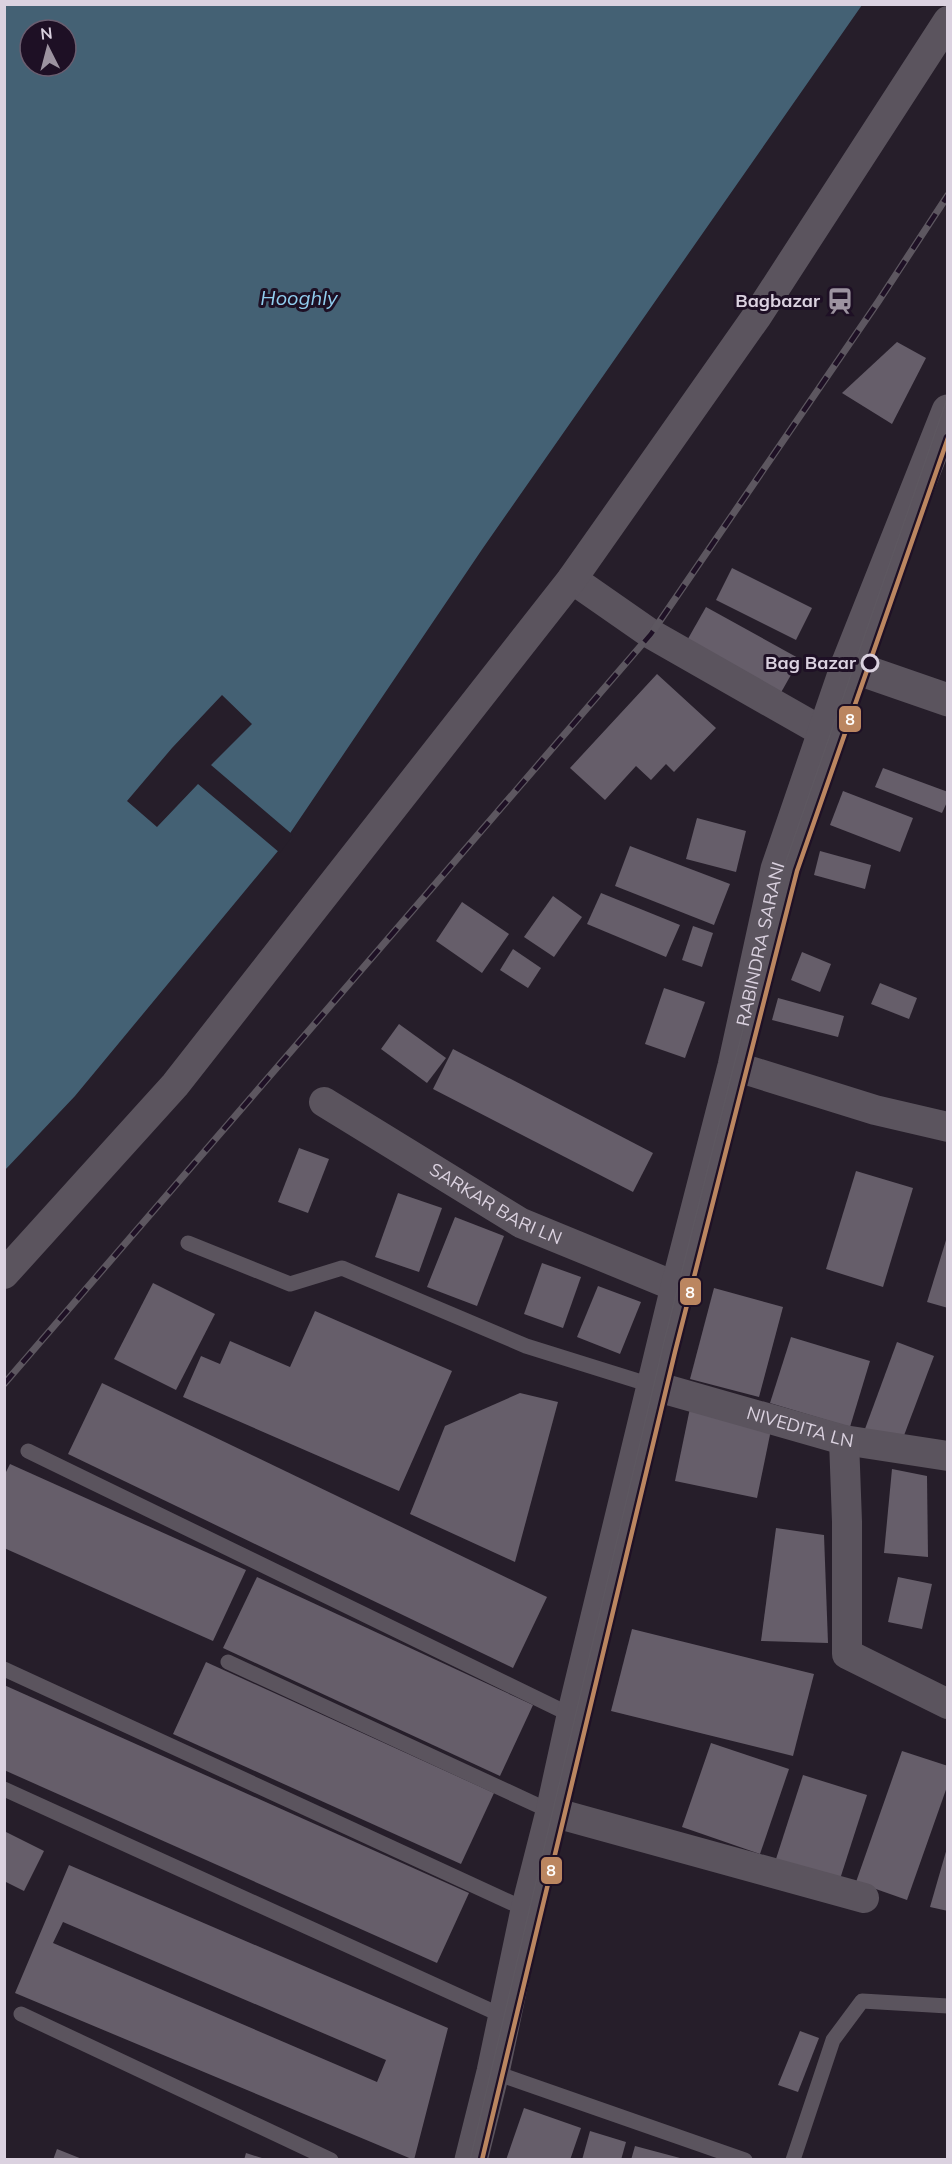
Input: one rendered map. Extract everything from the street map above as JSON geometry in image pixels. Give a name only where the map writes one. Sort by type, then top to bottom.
[{"type":"main road","name":"RABINDRA SARANI","points":[[471,2160],[493,2072],[526,1910],[552,1812],[573,1716],[677,1287],[734,1066],[777,869],[847,665],[948,411]]},
{"type":"main road","points":[[847,665],[948,700]]},
{"type":"street","points":[[4,1274],[175,1085],[572,579],[757,316],[948,21]]},
{"type":"street","points":[[572,579],[651,634],[823,732]]},
{"type":"street","points":[[734,1066],[875,1110],[948,1127]]},
{"type":"street","name":"SARKAR BARI LN","points":[[324,1102],[521,1223],[677,1287]]},
{"type":"street","name":"NIVEDITA LN","points":[[654,1386],[844,1440],[948,1456]]},
{"type":"street","points":[[844,1440],[847,1522],[847,1654],[948,1704]]},
{"type":"street","points":[[552,1812],[864,1898]]},
{"type":"lane","points":[[188,1243],[290,1284],[342,1268],[526,1346],[654,1386]]},
{"type":"lane","points":[[28,1451],[573,1716]]},
{"type":"lane","points":[[228,1662],[552,1812]]},
{"type":"lane","points":[[4,1669],[526,1910]]},
{"type":"lane","points":[[4,1789],[503,2016]]},
{"type":"lane","points":[[793,2160],[834,2040],[862,2001],[948,2006]]},
{"type":"lane","points":[[21,2014],[331,2160]]},
{"type":"lane","points":[[493,2072],[745,2160]]},
{"type":"water","name":"Hooghly","points":[[5,5],[862,5],[483,548],[278,851],[75,1096],[5,1170]]},
{"type":"pier","points":[[222,695],[252,724],[211,765],[293,835],[280,853],[198,784],[157,827],[127,801],[172,748]]},
{"type":"building","points":[[897,342],[926,358],[892,424],[842,393]]},
{"type":"building","points":[[732,568],[812,608],[796,640],[716,600]]},
{"type":"building","points":[[706,607],[800,659],[779,696],[685,644]]},
{"type":"building","points":[[657,674],[716,728],[674,772],[666,764],[651,780],[636,766],[605,800],[570,768]]},
{"type":"building","points":[[883,768],[948,792],[948,800],[942,813],[875,787]]},
{"type":"building","points":[[843,791],[913,818],[900,852],[830,825]]},
{"type":"building","points":[[697,818],[746,831],[736,872],[686,859]]},
{"type":"building","points":[[630,846],[730,884],[714,925],[615,886]]},
{"type":"building","points":[[820,851],[871,865],[865,889],[814,875]]},
{"type":"building","points":[[601,893],[680,925],[666,957],[587,924]]},
{"type":"building","points":[[553,896],[582,917],[554,957],[524,937]]},
{"type":"building","points":[[462,902],[509,934],[482,973],[436,941]]},
{"type":"building","points":[[693,926],[713,933],[702,967],[682,960]]},
{"type":"building","points":[[513,949],[541,968],[528,988],[500,970]]},
{"type":"building","points":[[802,952],[831,964],[820,992],[791,980]]},
{"type":"building","points":[[880,983],[917,998],[909,1019],[871,1004]]},
{"type":"building","points":[[664,988],[705,1002],[685,1058],[645,1044]]},
{"type":"building","points":[[778,998],[844,1016],[838,1037],[772,1020]]},
{"type":"building","points":[[399,1024],[446,1058],[427,1083],[381,1049]]},
{"type":"building","points":[[453,1049],[653,1153],[633,1192],[433,1089]]},
{"type":"building","points":[[299,1148],[329,1159],[308,1213],[278,1202]]},
{"type":"building","points":[[856,1171],[913,1188],[883,1287],[826,1269]]},
{"type":"building","points":[[398,1193],[442,1208],[419,1272],[375,1257]]},
{"type":"building","points":[[455,1217],[504,1236],[477,1306],[427,1287]]},
{"type":"building","points":[[948,1237],[948,1308],[927,1302]]},
{"type":"building","points":[[542,1263],[581,1277],[563,1328],[524,1314]]},
{"type":"building","points":[[153,1283],[215,1314],[176,1390],[114,1359]]},
{"type":"building","points":[[598,1286],[641,1302],[620,1354],[577,1337]]},
{"type":"building","points":[[714,1288],[783,1307],[759,1397],[690,1379]]},
{"type":"building","points":[[315,1311],[452,1371],[399,1491],[183,1397],[201,1356],[220,1364],[230,1341],[290,1367]]},
{"type":"building","points":[[791,1337],[870,1361],[850,1427],[770,1403]]},
{"type":"building","points":[[897,1342],[934,1356],[900,1446],[862,1437]]},
{"type":"building","points":[[102,1383],[547,1597],[513,1668],[68,1454]]},
{"type":"building","points":[[520,1393],[558,1402],[515,1562],[410,1514],[445,1426]]},
{"type":"building","points":[[690,1408],[772,1425],[757,1498],[675,1481]]},
{"type":"building","points":[[10,1464],[246,1570],[213,1641],[4,1548],[4,1476]]},
{"type":"building","points":[[892,1469],[927,1476],[928,1557],[884,1553]]},
{"type":"building","points":[[776,1528],[824,1535],[828,1643],[761,1641]]},
{"type":"building","points":[[257,1577],[533,1705],[500,1776],[223,1648]]},
{"type":"building","points":[[898,1577],[932,1584],[922,1629],[888,1622]]},
{"type":"building","points":[[632,1629],[814,1674],[793,1756],[611,1711]]},
{"type":"building","points":[[206,1662],[494,1793],[461,1864],[173,1734]]},
{"type":"building","points":[[4,1685],[469,1893],[437,1963],[4,1770]]},
{"type":"building","points":[[711,1743],[789,1769],[760,1854],[682,1827]]},
{"type":"building","points":[[902,1751],[948,1766],[948,1784],[907,1900],[856,1882]]},
{"type":"building","points":[[803,1775],[867,1795],[840,1879],[776,1859]]},
{"type":"building","points":[[4,1831],[44,1851],[24,1891],[4,1881]]},
{"type":"building","points":[[948,1848],[948,1911],[930,1907]]},
{"type":"building","points":[[69,1865],[448,2028],[414,2160],[15,1993]],"holes":[[[63,1922],[386,2060],[377,2082],[53,1943]]]},
{"type":"building","points":[[800,2031],[819,2038],[798,2092],[778,2085]]},
{"type":"building","points":[[524,2108],[581,2128],[570,2160],[506,2160]]},
{"type":"building","points":[[590,2131],[626,2142],[621,2160],[582,2160]]},
{"type":"building","points":[[635,2146],[680,2158],[680,2160],[631,2160]]},
{"type":"building","points":[[57,2149],[82,2159],[82,2160],[53,2160]]},
{"type":"building","points":[[246,2153],[265,2159],[265,2160],[244,2160]]},
{"type":"tram line","points":[[470,2160],[664,1342],[784,867],[948,396]]},
{"type":"railway","points":[[4,1384],[651,634],[878,302],[948,195]]},
{"type":"transit line","name":"8","points":[[482,2160],[675,1352],[797,871],[948,438]]},
{"type":"place","name":"Bagbazar","points":[[840,301]]},
{"type":"place","name":"Bag Bazar","points":[[870,663]]}]
